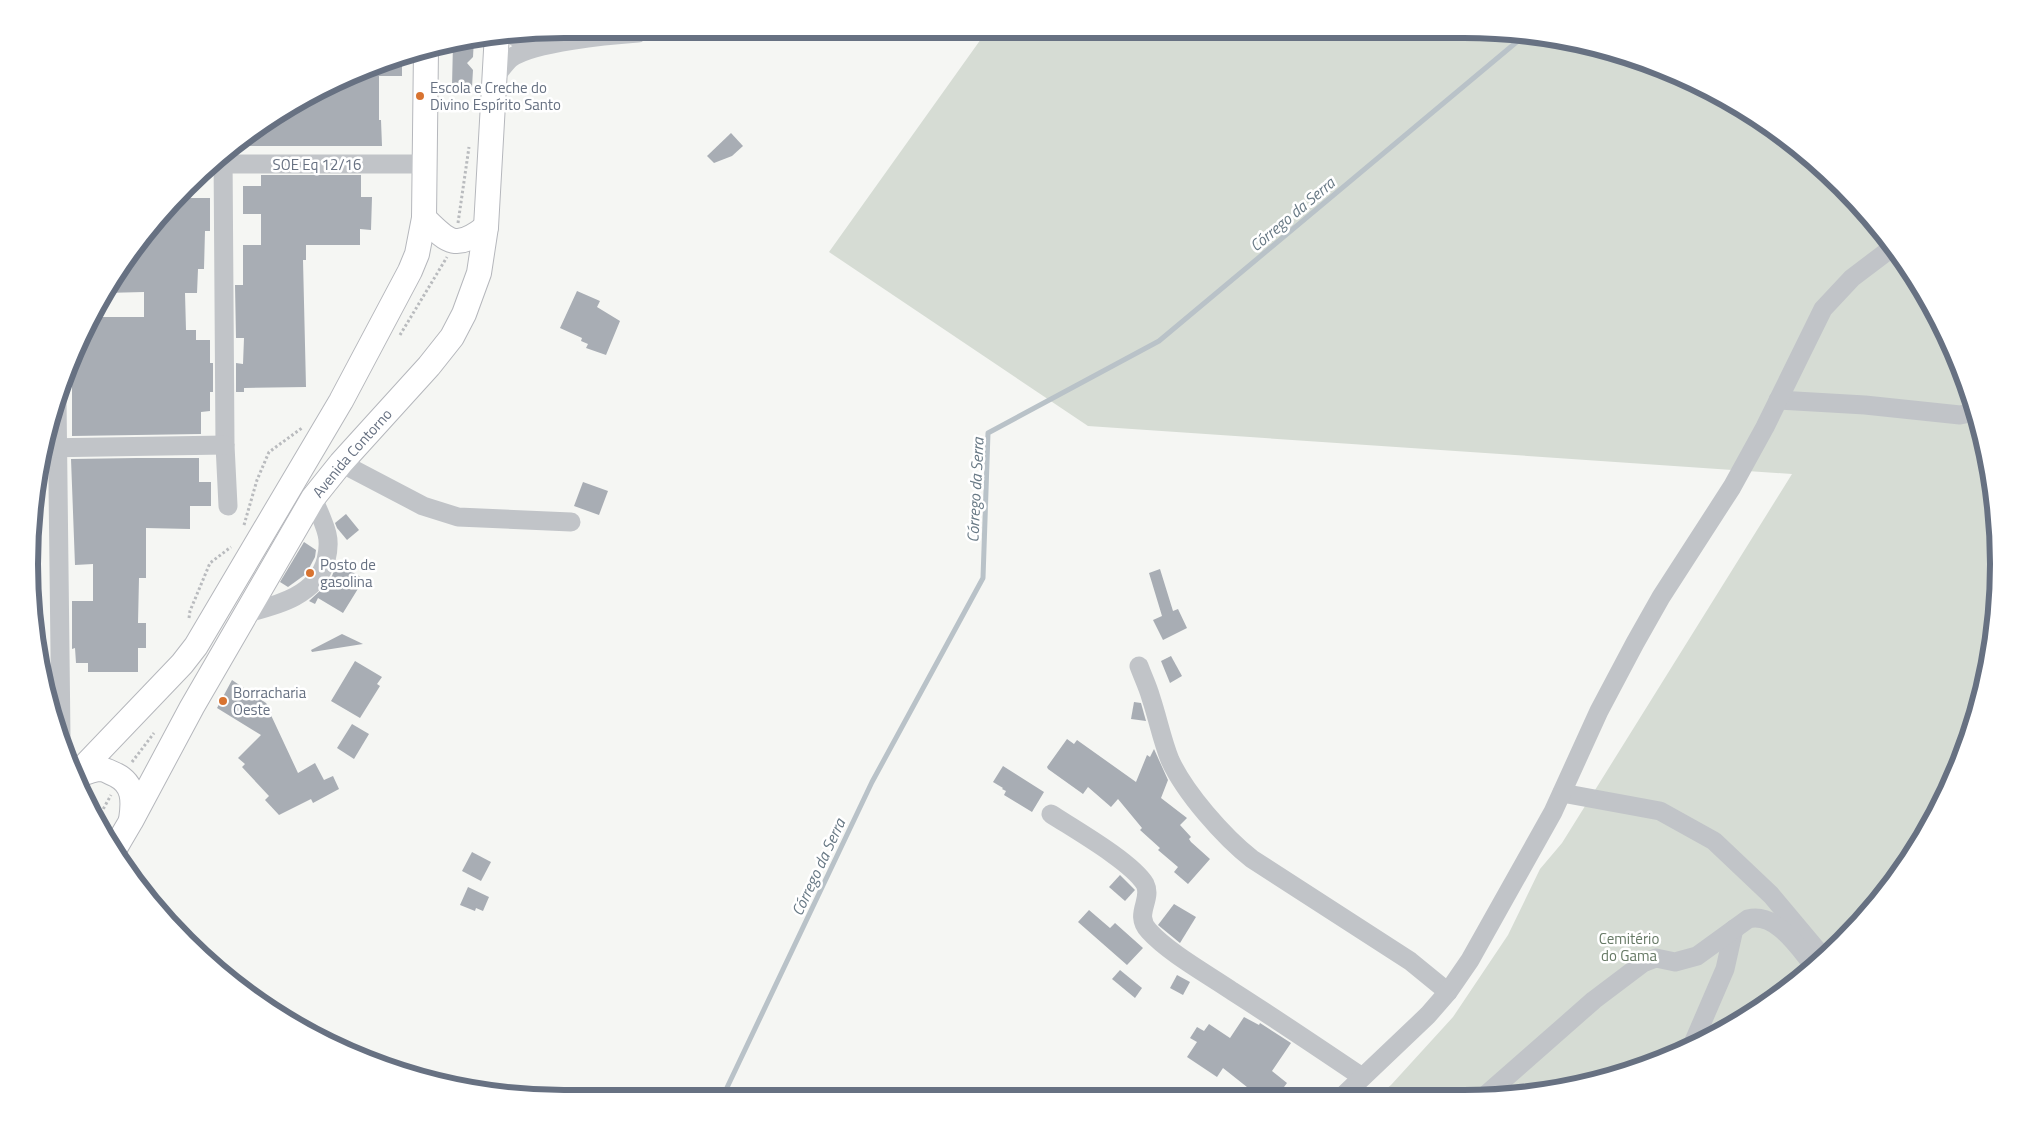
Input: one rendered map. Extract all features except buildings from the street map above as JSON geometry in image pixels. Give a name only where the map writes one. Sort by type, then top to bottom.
[{"type":"main road","name":"Avenida Contorno","points":[[118,843],[192,707],[316,493],[429,366],[452,337],[474,290],[479,273],[486,227],[497,42]]},
{"type":"main road","name":"Avenida Contorno","points":[[80,770],[182,664],[196,646],[341,401],[410,271],[421,238],[424,218],[426,55]]},
{"type":"main road","points":[[424,218],[447,240],[455,242],[469,239],[486,227]]},
{"type":"main road","points":[[312,448],[316,493]]},
{"type":"main road","points":[[232,584],[244,620]]},
{"type":"main road","points":[[82,774],[100,769],[121,777],[127,782],[132,790],[134,806],[131,821]]},
{"type":"street","points":[[494,79],[504,65],[513,57],[549,45],[585,38]]},
{"type":"street","points":[[520,40],[549,45]]},
{"type":"street","name":"SOE Eq 12/16","points":[[226,160],[424,164]]},
{"type":"street","points":[[219,166],[228,506]]},
{"type":"street","points":[[1349,1090],[1409,1035],[1448,992],[1470,960],[1562,793],[1635,643],[1661,597],[1732,487],[1823,309],[1852,278],[1887,252]]},
{"type":"street","points":[[1778,400],[1865,405],[1960,415],[1968,413]]},
{"type":"street","points":[[51,448],[225,445]]},
{"type":"street","points":[[50,451],[60,717]]},
{"type":"street","points":[[341,463],[423,506],[458,517],[571,522]]},
{"type":"street","points":[[244,620],[283,603],[308,589],[323,570],[328,553],[328,535],[316,493]]},
{"type":"street","points":[[1139,666],[1170,758],[1178,774],[1192,796],[1229,839],[1252,859],[1410,961],[1448,992]]},
{"type":"street","points":[[1562,793],[1660,811],[1714,841],[1770,895],[1818,951]]},
{"type":"street","points":[[1051,814],[1111,853],[1138,876],[1147,891],[1142,917],[1143,924],[1149,931],[1184,958],[1362,1077]]},
{"type":"street","points":[[1494,1088],[1594,1000],[1643,963],[1656,958],[1675,962],[1697,956],[1709,950],[1742,923],[1755,917],[1769,920],[1778,927],[1809,960]]},
{"type":"street","points":[[1697,1035],[1725,969],[1734,929]]},
{"type":"green space","name":"Cemitério do Gama","points":[[982,38],[1498,39],[1532,42],[1600,55],[1633,65],[1696,92],[1756,126],[1784,146],[1810,168],[1859,217],[1901,271],[1919,301],[1935,331],[1962,394],[1972,427],[1985,495],[1990,564],[1988,598],[1985,632],[1972,700],[1962,733],[1935,796],[1901,856],[1859,910],[1810,959],[1784,981],[1726,1019],[1665,1049],[1633,1062],[1600,1072],[1532,1085],[1498,1088],[1385,1090],[1453,1017],[1508,935],[1540,869],[1562,843],[1792,474],[1088,426],[829,252]]},
{"type":"waterway","name":"Córrego da Serra","points":[[726,1090],[872,782],[983,578],[988,433],[1159,341],[1518,41]]},
{"type":"place","name":"Escola e Creche do Divino Espírito Santo","points":[[420,96]]},
{"type":"place","name":"Posto de gasolina","points":[[310,573]]},
{"type":"place","name":"Borracharia Oeste","points":[[223,701]]}]
